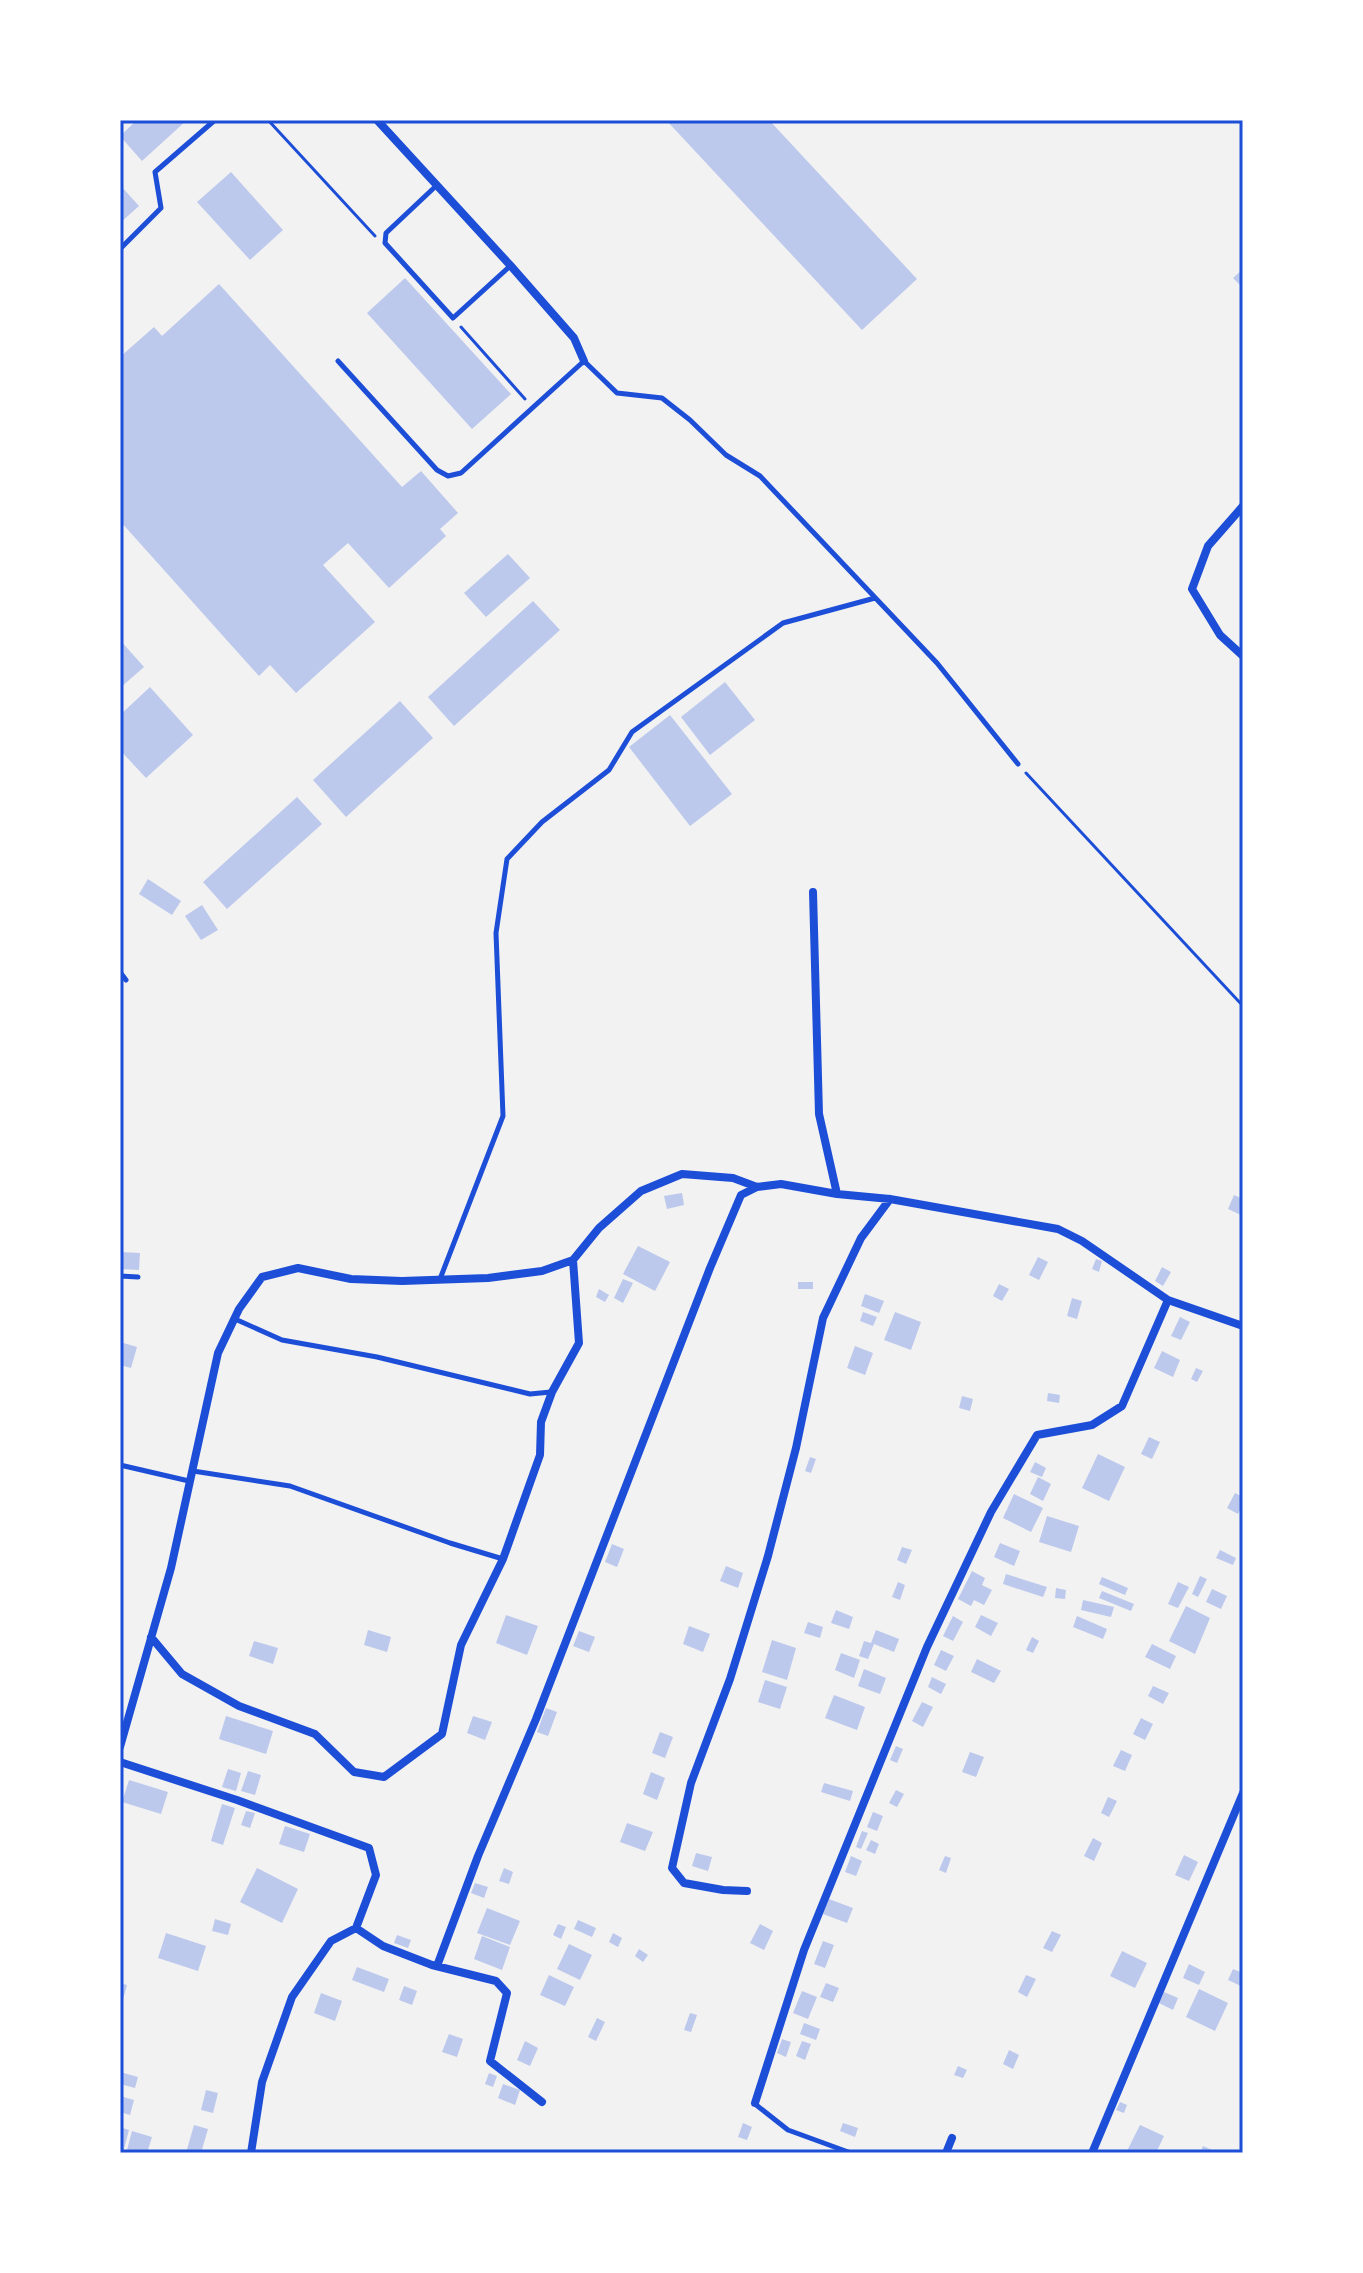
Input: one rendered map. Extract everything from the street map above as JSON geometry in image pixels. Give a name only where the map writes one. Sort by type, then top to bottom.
[{"type":"street","points":[[377,120],[574,338],[584,361]]},
{"type":"street","points":[[1243,506],[1208,546],[1192,589],[1220,635],[1243,656]]},
{"type":"street","points":[[813,892],[819,1114],[837,1194]]},
{"type":"street","points":[[120,1747],[171,1568],[218,1353],[234,1318],[262,1277],[298,1268],[351,1279],[402,1281],[488,1278],[542,1271],[573,1260],[599,1228],[641,1191],[682,1174],[733,1178],[757,1187]]},
{"type":"street","points":[[437,1966],[741,1195],[757,1187],[781,1184],[890,1199],[1058,1229],[1082,1241],[1168,1300],[1243,1326]]},
{"type":"street","points":[[747,1891],[684,1883],[672,1868],[691,1783],[730,1679],[768,1556],[796,1448],[823,1318],[861,1238],[890,1199]]},
{"type":"street","points":[[151,1637],[182,1674],[239,1706],[315,1734],[354,1772],[384,1777],[442,1734],[461,1645],[503,1559],[540,1455],[541,1422],[552,1392],[579,1343],[573,1260]]},
{"type":"street","points":[[755,2103],[804,1950],[927,1647],[991,1512],[1037,1435],[1092,1425],[1122,1406],[1168,1300]]},
{"type":"street","points":[[120,1762],[369,1848],[376,1875],[356,1928],[331,1941],[292,1997],[262,2082],[251,2153]]},
{"type":"street","points":[[1092,2153],[1243,1793]]},
{"type":"street","points":[[356,1928],[383,1946],[437,1966],[496,1981],[507,1993],[490,2061],[542,2102]]},
{"type":"street","points":[[946,2153],[952,2138]]},
{"type":"lane","points":[[120,249],[161,208],[155,172],[215,120]]},
{"type":"lane","points":[[437,185],[386,233],[385,243],[453,318],[510,265]]},
{"type":"lane","points":[[338,361],[437,470],[448,476],[461,473],[584,361],[617,393],[662,398],[726,455],[760,476],[937,663],[1018,764]]},
{"type":"lane","points":[[440,1280],[503,1116],[496,933],[507,859],[542,822],[609,770],[632,732],[783,623],[875,598]]},
{"type":"lane","points":[[120,972],[126,980]]},
{"type":"lane","points":[[120,1276],[138,1277]]},
{"type":"lane","points":[[234,1318],[282,1340],[377,1357],[530,1394],[552,1392]]},
{"type":"lane","points":[[120,1465],[190,1481]]},
{"type":"lane","points":[[192,1471],[290,1486],[503,1559]]},
{"type":"lane","points":[[755,2103],[788,2130],[851,2153]]},
{"type":"path","points":[[268,120],[371,233],[385,243]]},
{"type":"path","points":[[453,318],[534,408]]},
{"type":"path","points":[[1018,764],[1243,1006]]},
{"type":"building","points":[[137,120],[187,120],[142,161],[120,136]]},
{"type":"building","points":[[666,120],[769,120],[917,279],[862,330]]},
{"type":"building","points":[[231,172],[283,230],[250,260],[197,202]]},
{"type":"building","points":[[120,185],[139,206],[120,223]]},
{"type":"building","points":[[1243,269],[1243,288],[1233,278]]},
{"type":"building","points":[[405,278],[511,394],[472,429],[367,313]]},
{"type":"building","points":[[219,284],[402,487],[421,471],[458,513],[440,529],[446,536],[389,588],[348,543],[323,565],[375,622],[296,693],[270,665],[259,676],[120,521],[120,357],[154,327],[162,336]]},
{"type":"building","points":[[508,554],[530,578],[486,617],[464,593]]},
{"type":"building","points":[[533,601],[560,630],[454,726],[428,697]]},
{"type":"building","points":[[120,640],[144,667],[120,688]]},
{"type":"building","points":[[725,682],[755,720],[710,755],[681,717]]},
{"type":"building","points":[[150,687],[193,735],[146,778],[120,750],[120,715]]},
{"type":"building","points":[[400,701],[433,738],[346,817],[313,780]]},
{"type":"building","points":[[670,715],[732,794],[690,826],[629,747]]},
{"type":"building","points":[[297,797],[322,824],[227,909],[203,882]]},
{"type":"building","points":[[148,879],[181,901],[172,915],[139,894]]},
{"type":"building","points":[[202,905],[218,930],[201,940],[185,916]]},
{"type":"building","points":[[682,1193],[684,1205],[667,1209],[664,1196]]},
{"type":"building","points":[[1234,1195],[1243,1199],[1243,1216],[1228,1209]]},
{"type":"building","points":[[638,1246],[670,1262],[655,1291],[623,1274]]},
{"type":"building","points":[[120,1252],[140,1253],[139,1270],[120,1269]]},
{"type":"building","points":[[1038,1257],[1048,1262],[1039,1280],[1029,1275]]},
{"type":"building","points":[[1096,1259],[1102,1261],[1099,1272],[1092,1269]]},
{"type":"building","points":[[1162,1267],[1171,1272],[1163,1286],[1155,1281]]},
{"type":"building","points":[[623,1279],[633,1283],[623,1303],[614,1298]]},
{"type":"building","points":[[798,1282],[813,1282],[813,1289],[798,1289]]},
{"type":"building","points":[[999,1284],[1009,1289],[1002,1301],[993,1296]]},
{"type":"building","points":[[599,1289],[609,1295],[605,1302],[596,1297]]},
{"type":"building","points":[[865,1294],[884,1301],[879,1313],[861,1306]]},
{"type":"building","points":[[1072,1298],[1082,1301],[1077,1319],[1067,1316]]},
{"type":"building","points":[[863,1312],[877,1317],[873,1326],[860,1321]]},
{"type":"building","points":[[895,1312],[921,1322],[911,1350],[884,1340]]},
{"type":"building","points":[[1180,1317],[1190,1322],[1181,1340],[1171,1336]]},
{"type":"building","points":[[120,1342],[137,1347],[131,1368],[120,1365]]},
{"type":"building","points":[[855,1346],[873,1353],[865,1375],[847,1368]]},
{"type":"building","points":[[1162,1351],[1180,1360],[1173,1377],[1154,1368]]},
{"type":"building","points":[[1196,1368],[1203,1371],[1197,1382],[1191,1379]]},
{"type":"building","points":[[1048,1393],[1060,1395],[1059,1403],[1047,1401]]},
{"type":"building","points":[[962,1396],[973,1399],[970,1411],[959,1408]]},
{"type":"building","points":[[1149,1437],[1160,1442],[1152,1459],[1141,1454]]},
{"type":"building","points":[[1098,1454],[1125,1467],[1109,1501],[1082,1488]]},
{"type":"building","points":[[810,1457],[816,1459],[811,1473],[805,1471]]},
{"type":"building","points":[[1035,1462],[1046,1468],[1042,1477],[1030,1472]]},
{"type":"building","points":[[1038,1477],[1051,1484],[1043,1501],[1030,1494]]},
{"type":"building","points":[[1235,1493],[1243,1497],[1238,1514],[1227,1508]]},
{"type":"building","points":[[1014,1494],[1043,1508],[1031,1532],[1003,1518]]},
{"type":"building","points":[[1047,1516],[1079,1526],[1071,1552],[1039,1542]]},
{"type":"building","points":[[1000,1543],[1020,1551],[1014,1566],[994,1557]]},
{"type":"building","points":[[612,1544],[624,1549],[617,1567],[605,1562]]},
{"type":"building","points":[[902,1547],[912,1550],[906,1564],[897,1560]]},
{"type":"building","points":[[1220,1550],[1236,1558],[1233,1565],[1216,1558]]},
{"type":"building","points":[[726,1566],[743,1573],[738,1588],[720,1581]]},
{"type":"building","points":[[972,1571],[985,1578],[982,1585],[992,1590],[984,1605],[974,1600],[971,1606],[958,1599]]},
{"type":"building","points":[[1006,1574],[1047,1587],[1043,1597],[1003,1584]]},
{"type":"building","points":[[1200,1576],[1207,1579],[1198,1597],[1192,1594]]},
{"type":"building","points":[[1102,1577],[1128,1588],[1125,1595],[1099,1584]]},
{"type":"building","points":[[898,1582],[905,1585],[900,1600],[892,1597]]},
{"type":"building","points":[[1178,1582],[1189,1587],[1178,1608],[1168,1604]]},
{"type":"building","points":[[1056,1588],[1066,1590],[1065,1599],[1055,1598]]},
{"type":"building","points":[[1212,1589],[1227,1596],[1221,1609],[1206,1602]]},
{"type":"building","points":[[1102,1591],[1134,1604],[1131,1611],[1099,1598]]},
{"type":"building","points":[[1083,1600],[1114,1607],[1111,1617],[1081,1610]]},
{"type":"building","points":[[1186,1606],[1210,1618],[1195,1654],[1169,1641]]},
{"type":"building","points":[[836,1610],[853,1617],[849,1629],[831,1623]]},
{"type":"building","points":[[506,1615],[538,1626],[527,1655],[496,1643]]},
{"type":"building","points":[[981,1615],[998,1623],[991,1636],[975,1627]]},
{"type":"building","points":[[953,1616],[963,1622],[953,1641],[943,1636]]},
{"type":"building","points":[[1077,1616],[1107,1629],[1103,1639],[1073,1627]]},
{"type":"building","points":[[808,1622],[823,1627],[820,1638],[804,1633]]},
{"type":"building","points":[[689,1626],[710,1634],[703,1652],[683,1644]]},
{"type":"building","points":[[368,1630],[391,1637],[387,1652],[364,1645]]},
{"type":"building","points":[[876,1630],[899,1639],[894,1652],[874,1644],[868,1659],[859,1656],[864,1641],[871,1643]]},
{"type":"building","points":[[579,1631],[595,1637],[589,1652],[573,1646]]},
{"type":"building","points":[[1032,1637],[1039,1641],[1033,1653],[1026,1650]]},
{"type":"building","points":[[772,1640],[796,1648],[787,1680],[762,1672]]},
{"type":"building","points":[[254,1641],[278,1648],[273,1664],[249,1656]]},
{"type":"building","points":[[1152,1644],[1176,1656],[1170,1669],[1145,1657]]},
{"type":"building","points":[[941,1650],[954,1656],[946,1671],[934,1665]]},
{"type":"building","points":[[841,1653],[860,1660],[854,1678],[835,1670]]},
{"type":"building","points":[[977,1659],[1001,1671],[994,1683],[971,1672]]},
{"type":"building","points":[[864,1669],[886,1678],[880,1694],[858,1686]]},
{"type":"building","points":[[932,1677],[946,1684],[941,1694],[928,1687]]},
{"type":"building","points":[[765,1680],[787,1687],[780,1709],[758,1702]]},
{"type":"building","points":[[1153,1686],[1169,1693],[1163,1704],[1148,1696]]},
{"type":"building","points":[[834,1695],[865,1707],[857,1730],[825,1718]]},
{"type":"building","points":[[922,1702],[933,1707],[923,1727],[912,1721]]},
{"type":"building","points":[[546,1708],[557,1712],[548,1736],[537,1732]]},
{"type":"building","points":[[226,1716],[273,1731],[266,1754],[219,1739]]},
{"type":"building","points":[[473,1716],[492,1722],[485,1740],[467,1733]]},
{"type":"building","points":[[1141,1718],[1153,1724],[1145,1740],[1133,1734]]},
{"type":"building","points":[[660,1732],[673,1737],[665,1758],[652,1753]]},
{"type":"building","points":[[896,1746],[903,1749],[897,1763],[890,1760]]},
{"type":"building","points":[[1121,1750],[1132,1755],[1125,1771],[1113,1766]]},
{"type":"building","points":[[970,1752],[984,1757],[976,1777],[962,1772]]},
{"type":"building","points":[[228,1769],[241,1773],[236,1791],[222,1787]]},
{"type":"building","points":[[248,1771],[261,1775],[255,1795],[241,1791]]},
{"type":"building","points":[[651,1772],[665,1778],[657,1800],[643,1794]]},
{"type":"building","points":[[129,1780],[168,1792],[161,1814],[122,1802]]},
{"type":"building","points":[[824,1783],[853,1791],[850,1801],[821,1792]]},
{"type":"building","points":[[896,1790],[904,1794],[897,1807],[889,1803]]},
{"type":"building","points":[[1108,1797],[1117,1801],[1109,1817],[1101,1813]]},
{"type":"building","points":[[222,1804],[235,1808],[223,1845],[211,1841]]},
{"type":"building","points":[[246,1811],[255,1813],[250,1828],[241,1825]]},
{"type":"building","points":[[873,1812],[883,1816],[877,1831],[867,1827]]},
{"type":"building","points":[[627,1823],[653,1832],[645,1851],[620,1842]]},
{"type":"building","points":[[285,1826],[310,1834],[304,1852],[279,1844]]},
{"type":"building","points":[[862,1831],[868,1833],[861,1849],[856,1847]]},
{"type":"building","points":[[1093,1838],[1102,1843],[1094,1861],[1084,1856]]},
{"type":"building","points":[[871,1840],[879,1844],[875,1854],[866,1850]]},
{"type":"building","points":[[696,1853],[712,1857],[708,1871],[692,1866]]},
{"type":"building","points":[[1184,1855],[1198,1862],[1189,1881],[1175,1875]]},
{"type":"building","points":[[851,1856],[862,1861],[856,1876],[845,1872]]},
{"type":"building","points":[[945,1856],[951,1858],[946,1873],[939,1870]]},
{"type":"building","points":[[257,1868],[298,1889],[282,1923],[240,1902]]},
{"type":"building","points":[[504,1868],[513,1872],[509,1884],[499,1881]]},
{"type":"building","points":[[475,1883],[488,1887],[484,1898],[471,1893]]},
{"type":"building","points":[[829,1899],[853,1908],[847,1923],[823,1914]]},
{"type":"building","points":[[487,1908],[520,1921],[510,1945],[477,1933]]},
{"type":"building","points":[[215,1919],[231,1924],[228,1935],[212,1931]]},
{"type":"building","points":[[578,1920],[596,1928],[592,1937],[574,1929]]},
{"type":"building","points":[[558,1924],[566,1927],[561,1939],[553,1935]]},
{"type":"building","points":[[760,1924],[773,1931],[764,1950],[750,1943]]},
{"type":"building","points":[[1052,1931],[1061,1935],[1052,1952],[1043,1948]]},
{"type":"building","points":[[166,1933],[206,1946],[198,1971],[158,1958]]},
{"type":"building","points":[[613,1933],[622,1938],[618,1947],[609,1942]]},
{"type":"building","points":[[397,1935],[411,1940],[408,1948],[394,1943]]},
{"type":"building","points":[[482,1936],[510,1947],[502,1970],[474,1959]]},
{"type":"building","points":[[823,1941],[834,1945],[825,1968],[814,1964]]},
{"type":"building","points":[[569,1944],[592,1955],[580,1980],[557,1969]]},
{"type":"building","points":[[639,1949],[648,1955],[643,1962],[635,1956]]},
{"type":"building","points":[[1122,1951],[1147,1963],[1135,1988],[1110,1976]]},
{"type":"building","points":[[1189,1964],[1205,1972],[1199,1985],[1183,1978]]},
{"type":"building","points":[[357,1967],[389,1979],[384,1992],[352,1980]]},
{"type":"building","points":[[1233,1969],[1243,1973],[1243,1987],[1228,1980]]},
{"type":"building","points":[[549,1975],[574,1987],[565,2006],[540,1995]]},
{"type":"building","points":[[1026,1975],[1036,1979],[1027,1997],[1018,1992]]},
{"type":"building","points":[[120,1983],[127,1985],[121,2007],[120,2007]]},
{"type":"building","points":[[826,1983],[839,1988],[833,2002],[820,1997]]},
{"type":"building","points":[[404,1986],[417,1991],[412,2005],[399,2000]]},
{"type":"building","points":[[1199,1989],[1228,2003],[1215,2031],[1186,2017]]},
{"type":"building","points":[[802,1991],[817,1997],[808,2019],[793,2013]]},
{"type":"building","points":[[1164,1992],[1178,1998],[1173,2010],[1159,2003]]},
{"type":"building","points":[[321,1993],[342,2001],[335,2021],[314,2013]]},
{"type":"building","points":[[690,2013],[697,2015],[691,2032],[684,2030]]},
{"type":"building","points":[[597,2018],[605,2022],[596,2041],[588,2037]]},
{"type":"building","points":[[804,2023],[820,2029],[816,2040],[800,2034]]},
{"type":"building","points":[[449,2034],[463,2039],[457,2057],[442,2052]]},
{"type":"building","points":[[782,2039],[791,2042],[786,2057],[777,2053]]},
{"type":"building","points":[[525,2041],[538,2048],[530,2066],[517,2060]]},
{"type":"building","points":[[802,2041],[811,2044],[805,2060],[796,2056]]},
{"type":"building","points":[[1009,2050],[1019,2055],[1013,2069],[1003,2064]]},
{"type":"building","points":[[958,2066],[967,2070],[963,2078],[954,2075]]},
{"type":"building","points":[[120,2072],[138,2077],[135,2088],[120,2084]]},
{"type":"building","points":[[489,2073],[497,2076],[493,2087],[485,2084]]},
{"type":"building","points":[[503,2084],[520,2090],[515,2105],[498,2098]]},
{"type":"building","points":[[206,2090],[218,2093],[213,2113],[201,2110]]},
{"type":"building","points":[[120,2096],[134,2100],[130,2115],[120,2112]]},
{"type":"building","points":[[1120,2102],[1127,2105],[1124,2113],[1116,2110]]},
{"type":"building","points":[[743,2123],[752,2127],[747,2140],[738,2137]]},
{"type":"building","points":[[843,2123],[858,2128],[855,2137],[840,2131]]},
{"type":"building","points":[[194,2125],[208,2129],[201,2153],[186,2153]]},
{"type":"building","points":[[1140,2125],[1164,2136],[1156,2153],[1126,2153]]},
{"type":"building","points":[[120,2127],[129,2130],[123,2153],[120,2153]]},
{"type":"building","points":[[132,2131],[152,2137],[147,2153],[127,2150]]},
{"type":"building","points":[[1203,2146],[1219,2153],[1200,2153]]}]
